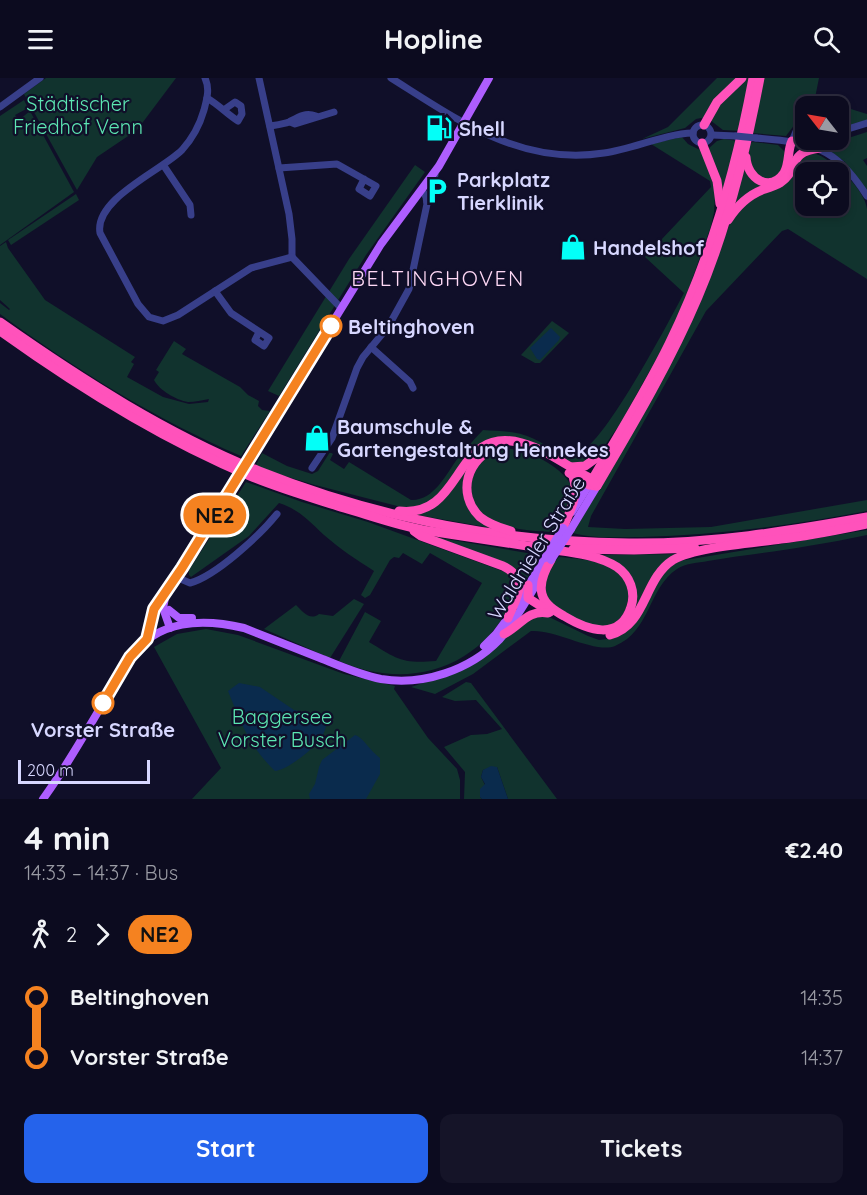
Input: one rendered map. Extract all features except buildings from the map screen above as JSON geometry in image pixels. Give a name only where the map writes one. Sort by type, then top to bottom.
[{"type":"highway","points":[[704,125],[717,102],[742,78]]},
{"type":"highway","name":"Waldnieler Straße","points":[[592,484],[668,345],[719,230],[753,78]]},
{"type":"highway","name":"Waldnieler Straße","points":[[592,484],[631,429],[674,350],[699,296],[746,146],[760,78]]},
{"type":"highway","points":[[791,169],[792,141]]},
{"type":"highway","points":[[746,146],[749,172],[754,178],[766,182],[780,177],[784,172],[792,141]]},
{"type":"highway","points":[[702,143],[720,194],[719,230]]},
{"type":"highway","points":[[719,230],[747,197],[782,182],[800,154],[811,150]]},
{"type":"highway","points":[[0,322],[128,406],[192,439],[257,470],[359,505],[413,519],[554,541],[628,543],[785,531],[867,517]]},
{"type":"highway","points":[[0,331],[98,396],[206,455],[250,476],[296,493],[409,527],[602,560],[627,576],[633,590],[633,599],[628,614],[616,626],[600,630],[583,627],[556,611],[545,602],[542,593],[541,584],[548,561]]},
{"type":"highway","points":[[571,471],[589,465],[601,456],[618,435]]},
{"type":"highway","points":[[359,505],[406,512],[424,509],[437,502],[445,493],[471,455],[492,442],[512,441],[544,452],[592,484]]},
{"type":"highway","points":[[554,541],[502,528],[479,516],[468,495],[467,482],[476,461],[485,452],[495,447],[508,445],[528,450],[571,471],[576,495],[567,528]]},
{"type":"highway","points":[[528,585],[528,598],[554,614],[587,633],[611,634],[628,626],[636,617],[660,572],[672,561],[686,554],[867,524]]},
{"type":"highway","points":[[409,527],[421,536],[512,571],[518,579],[520,590],[508,618]]},
{"type":"highway","points":[[532,547],[634,550],[733,546]]},
{"type":"highway","points":[[504,634],[534,613],[554,614]]},
{"type":"main road","points":[[43,799],[70,759],[130,657],[145,642],[150,633],[152,614],[341,308],[381,244],[439,166],[489,78]]},
{"type":"main road","name":"Waldnieler Straße","points":[[145,642],[173,627],[201,621],[244,628],[356,673],[381,679],[410,680],[462,667],[477,659],[504,634],[528,598],[548,561],[554,541],[567,528],[592,484]]},
{"type":"main road","name":"Waldnieler Straße","points":[[441,674],[474,655],[496,634],[528,585],[548,561]]},
{"type":"main road","points":[[173,627],[168,598],[176,577]]},
{"type":"main road","points":[[166,592],[163,608],[173,627]]},
{"type":"main road","points":[[169,610],[179,618],[201,621]]},
{"type":"street","points":[[0,107],[40,78]]},
{"type":"street","points":[[204,78],[208,87],[207,98],[197,127],[190,139],[180,152],[164,166],[127,189],[115,201],[100,222],[100,233],[138,304],[149,317],[163,321],[170,319],[250,268],[292,257]]},
{"type":"street","points":[[259,78],[292,231],[292,257],[341,308]]},
{"type":"street","points":[[391,78],[464,123],[501,142],[553,155],[604,153],[669,136],[693,133],[698,126],[704,125],[709,127],[712,135]]},
{"type":"street","points":[[207,98],[225,109]]},
{"type":"street","points":[[270,126],[290,122],[294,117],[334,112]]},
{"type":"street","points":[[849,129],[867,123]]},
{"type":"street","points":[[693,133],[695,139],[702,143],[708,141],[712,135]]},
{"type":"street","points":[[712,135],[795,142]]},
{"type":"street","points":[[792,141],[795,135]]},
{"type":"street","points":[[823,150],[847,168],[867,196]]},
{"type":"street","points":[[279,168],[330,163],[344,167],[364,179]]},
{"type":"street","points":[[164,166],[190,205],[191,215]]},
{"type":"street","points":[[312,468],[332,438],[357,368],[388,327],[409,288],[426,206],[439,166]]},
{"type":"street","points":[[422,190],[426,197],[426,206]]},
{"type":"street","points":[[409,207],[417,203],[426,206]]},
{"type":"street","points":[[215,291],[231,313],[259,332]]},
{"type":"street","points":[[371,347],[410,382],[413,388]]},
{"type":"street","points":[[176,577],[190,583],[201,579],[245,548],[277,514]]},
{"type":"green space","name":"Städtischer Friedhof Venn","points":[[46,78],[176,78],[137,130],[97,157],[77,190],[24,94]]},
{"type":"green space","points":[[717,78],[751,78],[741,131],[723,130],[710,120],[701,118],[696,119],[685,128],[642,139],[668,127]]},
{"type":"green space","points":[[763,78],[819,78],[815,96],[795,96],[795,124],[786,136],[752,133]]},
{"type":"green space","points":[[24,100],[28,108],[15,115],[19,120],[30,111],[74,192],[0,245],[0,116]]},
{"type":"green space","points":[[849,108],[867,114],[867,120],[849,125]]},
{"type":"green space","points":[[867,132],[867,158],[863,160],[867,166],[867,191],[849,167],[849,162],[845,162],[829,150],[849,150],[849,138]]},
{"type":"green space","points":[[682,137],[688,144],[702,151],[713,181],[715,196],[711,226],[683,305],[663,347],[620,424],[598,455],[588,462],[574,465],[532,444],[482,443],[467,455],[437,497],[422,506],[405,508],[255,467],[262,453],[287,466],[312,474],[318,471],[330,452],[333,454],[330,460],[344,469],[349,462],[411,500],[419,499],[433,491],[483,430],[524,435],[568,454],[575,454],[586,448],[617,410],[684,293],[645,257],[711,187],[710,181],[651,144]]},
{"type":"green space","points":[[724,139],[738,141],[723,197],[718,170],[708,149],[717,141]]},
{"type":"green space","points":[[750,143],[778,145],[786,153],[784,168],[773,179],[756,177],[748,158]]},
{"type":"green space","points":[[814,153],[831,162],[798,162]]},
{"type":"green space","points":[[795,164],[795,216],[849,216],[849,179],[854,184],[865,201],[867,209],[867,279],[788,229],[782,231],[706,311],[591,516],[588,527],[625,529],[711,527],[867,500],[867,511],[727,532],[642,537],[590,536],[573,533],[656,392],[732,219],[758,191]]},
{"type":"green space","points":[[415,165],[425,172],[366,255],[279,396],[268,391],[349,259]]},
{"type":"green space","points":[[744,165],[766,183],[746,194],[735,205]]},
{"type":"green space","points":[[76,194],[79,200],[11,245],[8,240]]},
{"type":"green space","points":[[6,242],[45,300],[135,357],[131,362],[134,364],[127,377],[163,397],[189,404],[208,402],[209,399],[188,402],[178,399],[156,384],[154,380],[159,372],[156,370],[174,341],[186,349],[182,354],[240,387],[259,401],[258,406],[262,410],[270,411],[241,456],[209,442],[116,392],[0,314],[0,303],[10,309],[0,300],[0,246]]},
{"type":"green space","points":[[552,321],[569,333],[540,363],[535,363],[521,355]]},
{"type":"green space","points":[[504,443],[513,445],[503,444],[491,447],[475,459],[469,467],[465,486],[469,505],[476,517],[497,529],[412,514],[429,509],[444,498],[479,453],[490,447]]},
{"type":"green space","points":[[505,448],[525,452],[546,461],[563,474],[569,482],[574,491],[563,519],[552,532],[506,526],[481,512],[474,502],[471,480],[475,470],[482,460]]},
{"type":"green space","points":[[246,482],[368,522],[505,572],[513,578],[517,588],[504,615],[488,637],[468,654],[445,666],[420,673],[394,674],[366,670],[339,661],[365,612],[381,621],[369,642],[386,653],[407,661],[436,661],[482,583],[430,553],[422,564],[403,553],[399,558],[394,557],[390,560],[370,595],[365,598],[361,595],[374,571],[336,545],[299,513],[279,503],[249,536],[191,577],[189,570]]},
{"type":"green space","points":[[867,530],[867,535],[681,567],[667,577],[636,630],[615,646],[597,647],[541,631],[531,631],[473,674],[435,694],[411,687],[456,672],[478,661],[528,619],[545,615],[599,640],[614,638],[664,572],[679,561]]},
{"type":"green space","points":[[423,535],[527,553],[539,558],[522,587],[516,573]]},
{"type":"green space","points":[[681,554],[671,559],[636,613],[628,618],[631,579],[592,555]]},
{"type":"green space","points":[[559,557],[602,564],[617,572],[625,581],[629,593],[626,608],[621,617],[614,623],[598,626],[581,621],[551,603],[545,590],[546,578]]},
{"type":"green space","points":[[354,599],[364,604],[330,658],[264,629],[296,605],[304,613],[313,617],[319,614],[333,616]]},
{"type":"green space","name":"Baggersee Vorster Busch","points":[[206,629],[238,635],[344,674],[395,686],[394,689],[428,738],[457,769],[460,780],[460,799],[192,799],[221,768],[154,647],[177,634]]},
{"type":"green space","points":[[466,682],[471,683],[557,799],[508,799],[497,767],[483,770],[481,777],[485,785],[480,797],[482,799],[464,799],[465,772],[444,747],[471,735],[487,734],[502,729],[476,700],[455,701],[442,697]]},
{"type":"water","points":[[551,328],[560,337],[559,340],[540,360],[537,359],[530,348]]},
{"type":"water","points":[[239,683],[260,687],[294,710],[320,716],[327,721],[320,740],[299,759],[275,771],[252,743],[228,691]]},
{"type":"water","points":[[355,735],[361,738],[380,758],[380,774],[366,799],[310,799],[309,794],[315,784],[322,760]]},
{"type":"water","points":[[491,766],[497,767],[508,799],[482,799],[480,797],[480,789],[485,784],[481,777],[483,770]]},
{"type":"bus line","name":"NE2","points":[[103,703],[130,657],[147,639],[154,609],[182,568],[331,326]]},
{"type":"place","name":"Shell","points":[[439,128]]},
{"type":"place","name":"Parkplatz Tierklinik","points":[[437,191]]},
{"type":"place","name":"Handelshof","points":[[573,247]]},
{"type":"place","name":"Beltinghoven","points":[[331,326]]},
{"type":"place","name":"Baumschule & Gartengestaltung Hennekes","points":[[317,438]]},
{"type":"place","name":"Vorster Straße","points":[[103,703]]},
{"type":"district","name":"BELTINGHOVEN","points":[[438,278]]}]
